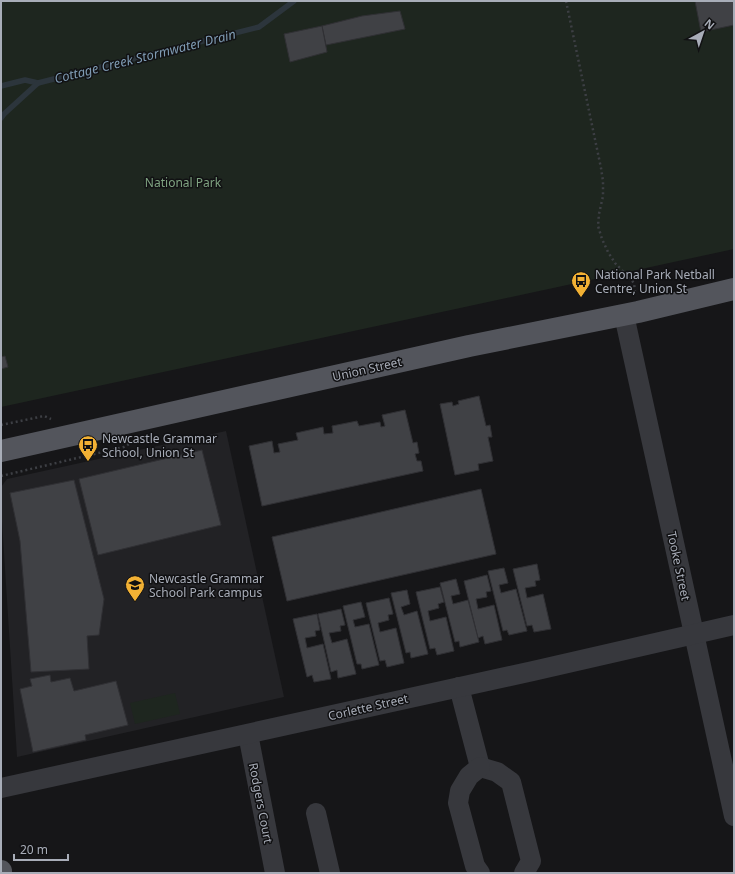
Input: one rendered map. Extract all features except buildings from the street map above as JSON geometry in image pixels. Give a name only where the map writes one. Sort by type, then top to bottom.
[{"type":"main road","name":"Union Street","points":[[1,451],[470,346],[631,314],[734,289]]},
{"type":"street","name":"Tooke Street","points":[[631,314],[694,634],[734,816]]},
{"type":"street","name":"Corlette Street","points":[[1,788],[734,625]]},
{"type":"street","points":[[459,687],[480,768]]},
{"type":"street","name":"Rodgers Court","points":[[248,734],[275,873]]},
{"type":"street","points":[[480,768],[469,776],[460,791],[458,803],[475,866],[480,873]]},
{"type":"street","points":[[480,768],[496,772],[512,782],[531,861],[524,873]]},
{"type":"street","points":[[316,813],[324,872]]},
{"type":"path","points":[[566,1],[602,168],[603,196],[598,226],[608,252],[615,263],[634,283],[631,314]]},
{"type":"path","points":[[1,425],[44,416]]},
{"type":"path","points":[[1,476],[124,448]]},
{"type":"shaded area","name":"Newcastle Grammar School Park campus","points":[[226,431],[284,697],[17,757],[1,487],[7,479]]},
{"type":"green space","name":"National Park","points":[[1,1],[734,1],[734,249],[1,407]]},
{"type":"green space","points":[[175,693],[180,714],[135,724],[130,703]]},
{"type":"waterway","name":"Cottage Creek Stormwater Drain","points":[[1,118],[38,83],[259,27],[294,1]]},
{"type":"waterway","points":[[1,86],[25,80],[38,83]]},
{"type":"place","name":"National Park Netball Centre, Union St","points":[[581,298]]},
{"type":"place","name":"Newcastle Grammar School, Union St","points":[[88,462]]},
{"type":"place","name":"Newcastle Grammar School Park campus","points":[[135,602]]}]
